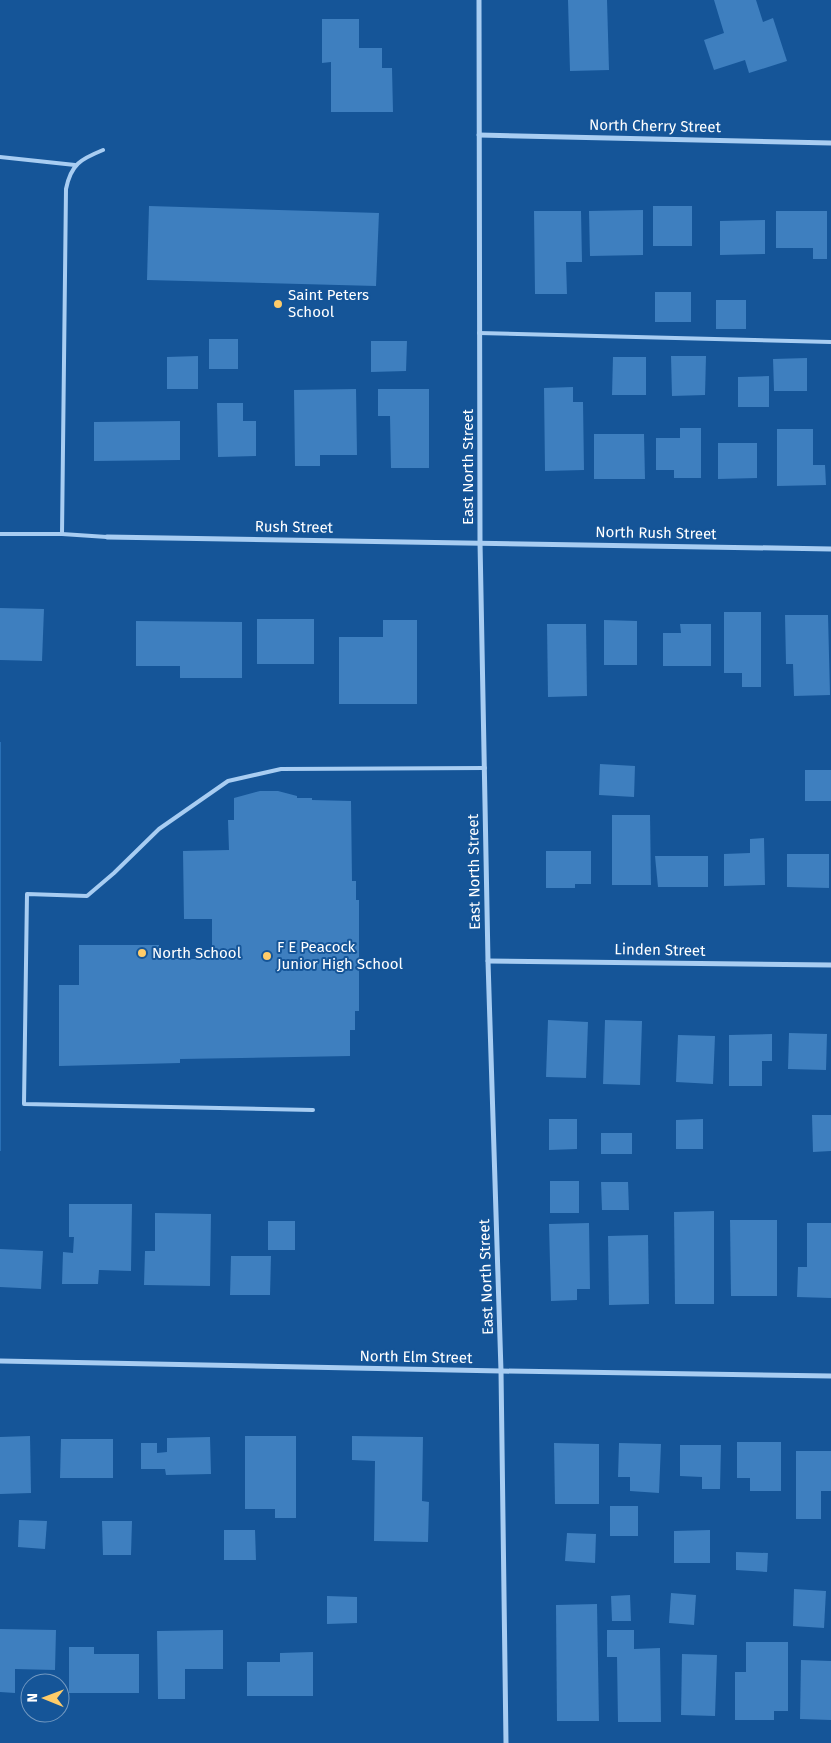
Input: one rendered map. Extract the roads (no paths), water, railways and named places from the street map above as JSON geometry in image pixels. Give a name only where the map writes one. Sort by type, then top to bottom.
[{"type":"street","name":"East North Street","points":[[479,0],[480,542],[488,961],[501,1371],[506,1743]]},
{"type":"street","name":"North Cherry Street","points":[[479,135],[831,142]]},
{"type":"street","name":"Rush Street","points":[[107,537],[480,542]]},
{"type":"street","name":"North Rush Street","points":[[480,542],[831,549]]},
{"type":"street","name":"Linden Street","points":[[488,961],[831,965]]},
{"type":"street","name":"North Elm Street","points":[[0,1361],[831,1376]]},
{"type":"lane","points":[[62,534],[66,190],[69,176],[75,165],[86,157],[103,150]]},
{"type":"lane","points":[[0,157],[75,165]]},
{"type":"lane","points":[[480,333],[831,342]]},
{"type":"lane","points":[[0,534],[62,534],[107,537]]},
{"type":"lane","points":[[313,1110],[24,1104],[28,894],[87,896],[114,873],[159,829],[228,781],[281,769],[485,768]]},
{"type":"place","name":"Saint Peters School","points":[[278,304]]},
{"type":"place","name":"North School","points":[[142,953]]},
{"type":"place","name":"F E Peacock Junior High School","points":[[267,956]]}]
